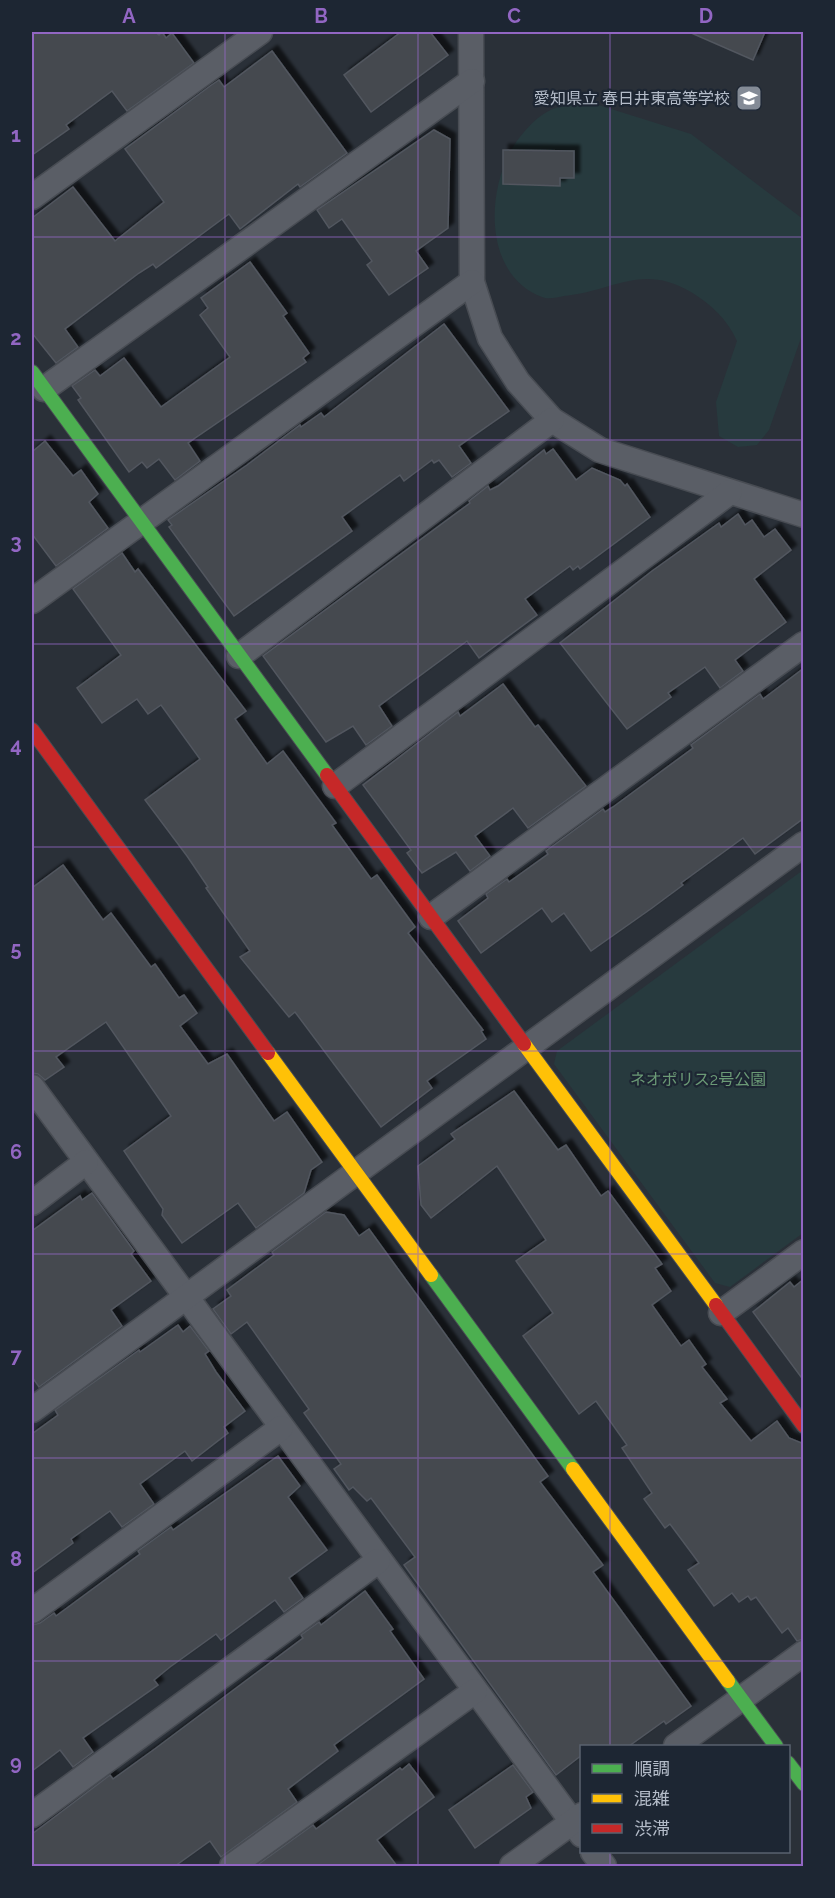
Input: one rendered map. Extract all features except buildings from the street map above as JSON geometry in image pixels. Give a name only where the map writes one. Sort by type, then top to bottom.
[{"type":"street","points":[[32,197],[260,32]]},
{"type":"street","points":[[471,32],[472,282],[490,338],[518,382],[552,420],[600,450],[804,515]]},
{"type":"street","points":[[472,81],[38,380],[804,1426]]},
{"type":"street","points":[[32,601],[472,282]]},
{"type":"street","points":[[239,656],[552,420]]},
{"type":"street","points":[[335,786],[730,492]]},
{"type":"street","points":[[431,917],[804,644]]},
{"type":"street","points":[[32,730],[776,1745]]},
{"type":"street","points":[[32,1410],[804,844]]},
{"type":"street","points":[[32,1088],[187,1296],[378,1561],[475,1691],[579,1824],[512,1866]]},
{"type":"street","points":[[32,1203],[86,1162]]},
{"type":"street","points":[[721,1313],[804,1252]]},
{"type":"street","points":[[32,1611],[281,1428]]},
{"type":"street","points":[[32,1815],[378,1561]]},
{"type":"street","points":[[677,1745],[804,1653]]},
{"type":"street","points":[[232,1866],[475,1691]]},
{"type":"street","points":[[790,1764],[804,1784]]},
{"type":"street","points":[[594,1853],[604,1866]]},
{"type":"green space","points":[[592,103],[691,134],[803,219],[803,332],[769,430],[757,445],[738,447],[719,436],[716,402],[737,341],[724,319],[699,297],[674,284],[642,279],[582,293],[544,298],[521,285],[507,267],[498,245],[495,221],[496,196],[511,150],[532,123],[547,112],[562,106]]},
{"type":"green space","name":"ネオポリス2号公園","points":[[803,870],[803,1233],[730,1287],[715,1283],[554,1064],[557,1051]]},
{"type":"traffic: fast","points":[[32,372],[327,775]]},
{"type":"traffic: fast","points":[[431,1275],[573,1469]]},
{"type":"traffic: fast","points":[[728,1681],[775,1745]]},
{"type":"traffic: fast","points":[[790,1766],[804,1784]]},
{"type":"traffic: slow","points":[[524,1044],[716,1305]]},
{"type":"traffic: slow","points":[[268,1053],[431,1275]]},
{"type":"traffic: slow","points":[[573,1469],[728,1681]]},
{"type":"traffic: jam","points":[[32,730],[268,1053]]},
{"type":"traffic: jam","points":[[327,775],[524,1044]]},
{"type":"traffic: jam","points":[[716,1305],[804,1426]]},
{"type":"place","name":"愛知県立 春日井東高等学校","points":[[749,98]]}]
